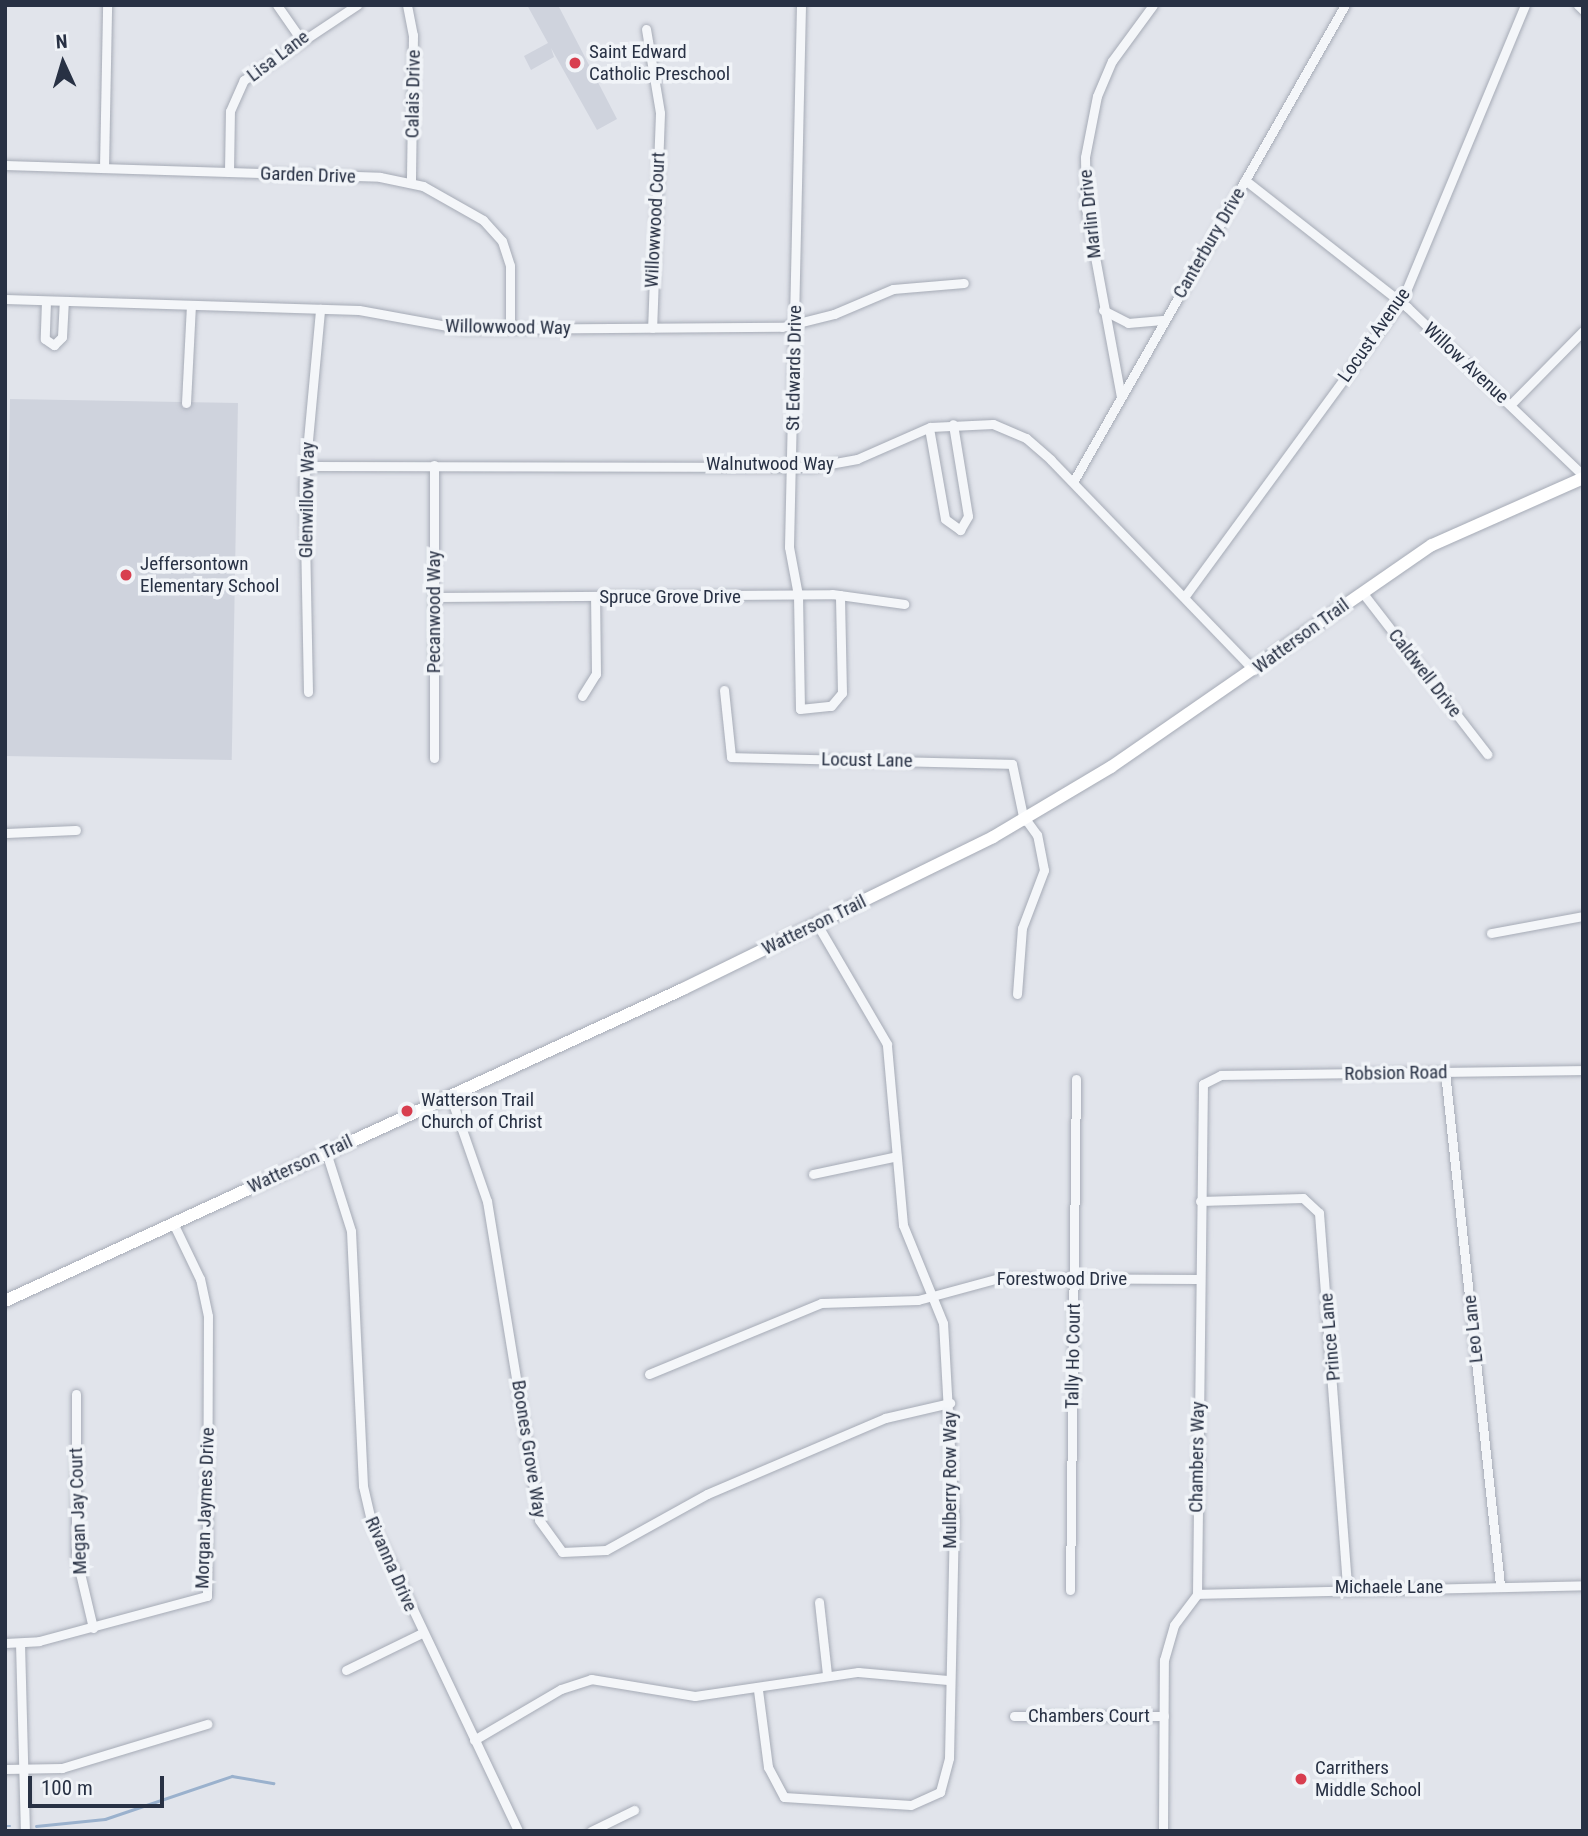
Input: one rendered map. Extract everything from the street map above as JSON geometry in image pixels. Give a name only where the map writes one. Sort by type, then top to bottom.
[{"type":"main road","name":"Watterson Trail","points":[[5,1301],[817,924],[1025,820],[1254,670],[1362,593],[1448,537],[1583,476]]},
{"type":"street","points":[[104,168],[107,5]]},
{"type":"street","points":[[277,5],[299,38]]},
{"type":"street","name":"Lisa Lane","points":[[229,172],[235,94],[250,74],[299,38],[357,5]]},
{"type":"street","name":"Calais Drive","points":[[407,5],[413,35],[411,183]]},
{"type":"street","name":"St Edwards Drive","points":[[801,5],[793,466],[789,547],[798,595],[800,709],[831,706],[842,693],[840,595]]},
{"type":"street","name":"Marlin Drive","points":[[1121,397],[1103,310],[1084,190],[1088,130],[1112,61],[1153,5]]},
{"type":"street","name":"Canterbury Drive","points":[[1073,482],[1345,5]]},
{"type":"street","name":"Locust Avenue","points":[[1185,596],[1401,302],[1525,5]]},
{"type":"street","points":[[1578,5],[1583,10]]},
{"type":"street","name":"Willowwood Court","points":[[646,29],[660,113],[652,328]]},
{"type":"street","name":"Garden Drive","points":[[5,165],[229,172],[411,183],[482,220],[502,240],[510,266],[510,328]]},
{"type":"street","name":"Willow Avenue","points":[[1245,180],[1401,302],[1583,476]]},
{"type":"street","name":"Willowwood Way","points":[[5,299],[385,313],[440,327],[652,328],[794,324],[893,289],[964,283]]},
{"type":"street","points":[[46,301],[45,339],[54,345],[62,337],[64,302]]},
{"type":"street","points":[[186,403],[191,305]]},
{"type":"street","name":"Glenwillow Way","points":[[307,692],[304,466],[318,380],[320,309]]},
{"type":"street","points":[[1103,310],[1128,323],[1164,320]]},
{"type":"street","points":[[1510,405],[1583,331]]},
{"type":"street","points":[[929,428],[945,519],[960,530],[968,516],[953,424]]},
{"type":"street","name":"Walnutwood Way","points":[[304,466],[793,466],[845,463],[929,428],[953,424],[1015,432],[1073,482],[1254,670]]},
{"type":"street","name":"Pecanwood Way","points":[[433,758],[434,465]]},
{"type":"street","name":"Caldwell Drive","points":[[1362,593],[1487,754]]},
{"type":"street","name":"Spruce Grove Drive","points":[[434,597],[840,595],[904,604]]},
{"type":"street","points":[[582,696],[596,674],[595,597]]},
{"type":"street","name":"Locust Lane","points":[[724,690],[731,757],[1012,764],[1025,820]]},
{"type":"street","points":[[1017,994],[1022,928],[1044,870],[1037,835],[1025,820]]},
{"type":"street","points":[[5,833],[76,830]]},
{"type":"street","points":[[1491,933],[1583,916]]},
{"type":"street","name":"Mulberry Row Way","points":[[758,1690],[768,1767],[784,1797],[911,1805],[928,1801],[943,1785],[954,1519],[950,1403],[936,1295],[903,1225],[893,1157],[887,1044],[817,924]]},
{"type":"street","name":"Robsion Road","points":[[1210,1077],[1583,1070]]},
{"type":"street","name":"Leo Lane","points":[[1445,1072],[1500,1585]]},
{"type":"street","name":"Chambers Way","points":[[1197,1594],[1200,1094],[1210,1077]]},
{"type":"street","name":"Tally Ho Court","points":[[1070,1590],[1076,1079]]},
{"type":"street","name":"Boones Grove Way","points":[[450,1095],[487,1201],[540,1520],[562,1552],[606,1550],[733,1483],[885,1418],[950,1403]]},
{"type":"street","name":"Rivanna Drive","points":[[326,1152],[351,1231],[365,1500],[422,1633],[518,1831]]},
{"type":"street","points":[[813,1174],[893,1157]]},
{"type":"street","name":"Prince Lane","points":[[1199,1201],[1303,1198],[1319,1213],[1347,1587]]},
{"type":"street","name":"Morgan Jaymes Drive","points":[[5,1643],[20,1643],[93,1628],[206,1596],[208,1316],[200,1279],[173,1223]]},
{"type":"street","name":"Forestwood Drive","points":[[649,1374],[821,1303],[936,1295],[999,1278],[1199,1279]]},
{"type":"street","name":"Megan Jay Court","points":[[76,1394],[76,1556],[93,1628]]},
{"type":"street","name":"Michaele Lane","points":[[1197,1594],[1347,1587],[1583,1585]]},
{"type":"street","points":[[1163,1831],[1168,1640],[1197,1594]]},
{"type":"street","points":[[819,1602],[827,1675]]},
{"type":"street","points":[[346,1670],[422,1633]]},
{"type":"street","points":[[20,1643],[25,1831]]},
{"type":"street","points":[[474,1740],[561,1689],[590,1679],[695,1696],[758,1690],[827,1675],[948,1680]]},
{"type":"street","name":"Chambers Court","points":[[1014,1716],[1164,1716]]},
{"type":"street","points":[[5,1769],[25,1771],[62,1768],[207,1724]]},
{"type":"street","points":[[591,1831],[634,1810]]},
{"type":"shaded area","name":"Saint Edward Catholic Preschool","points":[[527,5],[558,5],[617,119],[597,130],[551,48],[554,57],[531,70],[524,56],[548,43]]},
{"type":"shaded area","name":"Jeffersontown Elementary School","points":[[10,399],[238,403],[232,760],[5,756]]},
{"type":"waterway","points":[[36,1826],[105,1819],[232,1776],[273,1783]]},
{"type":"waterway","points":[[5,1826],[10,1826]]},
{"type":"place","name":"Saint Edward Catholic Preschool","points":[[575,63]]},
{"type":"place","name":"Jeffersontown Elementary School","points":[[126,575]]},
{"type":"place","name":"Watterson Trail Church of Christ","points":[[407,1111]]},
{"type":"place","name":"Carrithers Middle School","points":[[1301,1779]]}]
